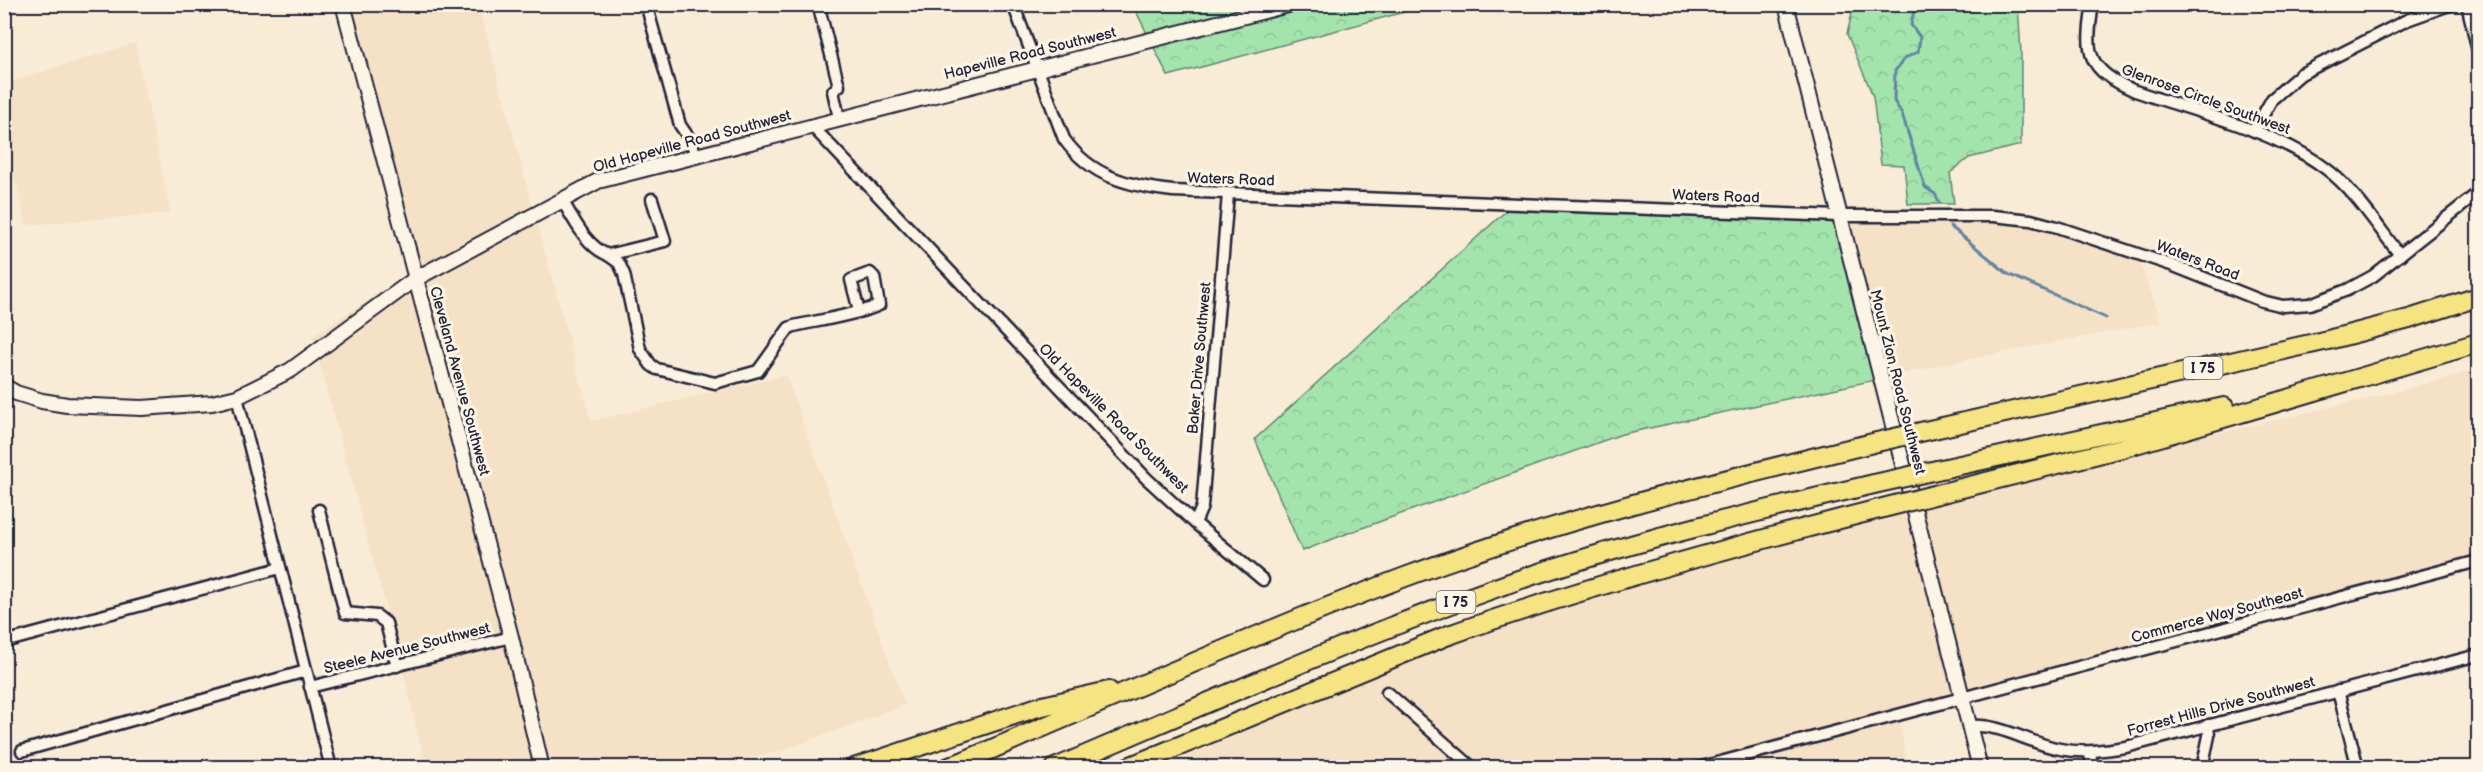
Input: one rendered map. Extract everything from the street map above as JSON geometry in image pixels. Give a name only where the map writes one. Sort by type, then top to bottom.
[{"type":"highway","name":"I 75","points":[[947,768],[1134,687],[1406,577],[1545,529],[1684,489],[1877,442],[2328,340],[2409,319],[2478,297]]},
{"type":"highway","name":"I 75","points":[[1055,768],[1391,627],[1535,574],[1681,530],[1874,484],[2379,373],[2478,343]]},
{"type":"highway","points":[[1126,768],[1446,636],[1537,604],[1696,557],[2112,451],[2379,373]]},
{"type":"highway","points":[[854,768],[1038,707],[1088,694],[1134,687]]},
{"type":"highway","points":[[1152,768],[1248,716]]},
{"type":"street","name":"Cleveland Avenue Southwest","points":[[343,4],[511,637],[542,768]]},
{"type":"street","points":[[646,4],[680,125],[691,141],[696,156]]},
{"type":"street","points":[[818,4],[839,86],[833,91],[839,118]]},
{"type":"street","name":"Waters Road","points":[[1013,4],[1064,139],[1075,154],[1090,167],[1117,180],[1148,188],[1228,194],[1839,216],[1994,216],[2031,220],[2174,266],[2262,301],[2283,306],[2310,304],[2347,290],[2373,276],[2478,193]]},
{"type":"street","name":"Hapeville Road Southwest","points":[[812,126],[1292,4]]},
{"type":"street","name":"Mount Zion Road Southwest","points":[[1786,4],[1980,768]]},
{"type":"street","name":"Glenrose Circle Southwest","points":[[2093,4],[2088,36],[2090,54],[2098,69],[2112,81],[2134,91],[2293,146],[2327,169],[2349,191],[2400,255]]},
{"type":"street","points":[[2254,131],[2272,99],[2301,74],[2407,20],[2452,4]]},
{"type":"street","points":[[2467,4],[2475,17],[2478,51]]},
{"type":"street","name":"Old Hapeville Road Southwest","points":[[4,386],[16,393],[67,405],[142,408],[212,403],[237,397],[291,370],[415,279],[598,181],[812,126],[1100,431],[1195,523],[1263,580]]},
{"type":"street","name":"Baker Drive Southwest","points":[[1195,523],[1202,507],[1228,194]]},
{"type":"street","points":[[608,255],[665,241],[652,199]]},
{"type":"street","points":[[562,200],[580,231],[598,249],[619,263],[624,274],[640,349],[644,357],[657,369],[715,383],[758,371],[789,328],[859,311]]},
{"type":"street","points":[[237,397],[331,768]]},
{"type":"street","points":[[319,510],[345,613],[377,616],[386,623],[397,666]]},
{"type":"street","name":"Commerce Way Southeast","points":[[1962,698],[2478,561]]},
{"type":"street","points":[[4,642],[280,567]]},
{"type":"street","name":"Steele Avenue Southwest","points":[[310,687],[511,637]]},
{"type":"street","name":"Forrest Hills Drive Southwest","points":[[1970,726],[1987,725],[2059,749],[2089,752],[2126,747],[2478,656]]},
{"type":"street","points":[[22,750],[306,671]]},
{"type":"street","points":[[2338,691],[2358,768]]},
{"type":"street","points":[[1387,692],[1473,768]]},
{"type":"street","points":[[1698,768],[1962,698]]},
{"type":"street","points":[[2202,768],[2209,736],[2208,725]]},
{"type":"street","points":[[2089,752],[2094,768]]},
{"type":"shaded area","points":[[339,5],[478,5],[591,421],[786,375],[905,705],[781,751],[711,767],[426,767],[401,663],[312,336],[409,274]]},
{"type":"shaded area","points":[[135,43],[171,213],[26,225],[5,141],[5,83]]},
{"type":"shaded area","points":[[1977,214],[2033,222],[2137,254],[2161,322],[1964,360],[1880,379],[1843,219]]},
{"type":"shaded area","points":[[2478,369],[2478,567],[1899,715],[1907,767],[1160,768],[1403,660],[1578,601],[2092,462],[2400,391]]},
{"type":"green space","points":[[1407,4],[1408,11],[1168,76],[1133,5]]},
{"type":"green space","points":[[1854,5],[2018,5],[2021,53],[2021,145],[1969,158],[1950,173],[1954,204],[1908,204],[1904,165],[1881,164],[1873,96],[1847,34]]},
{"type":"green space","points":[[1517,201],[1843,219],[1880,379],[1622,434],[1302,551],[1255,439]]},
{"type":"waterway","points":[[1918,4],[1914,10],[1911,25],[1920,37],[1918,52],[1905,58],[1895,71],[1894,101],[1902,114],[1925,187],[1935,194],[1939,202]]},
{"type":"waterway","points":[[1950,226],[2008,274],[2106,318]]}]
